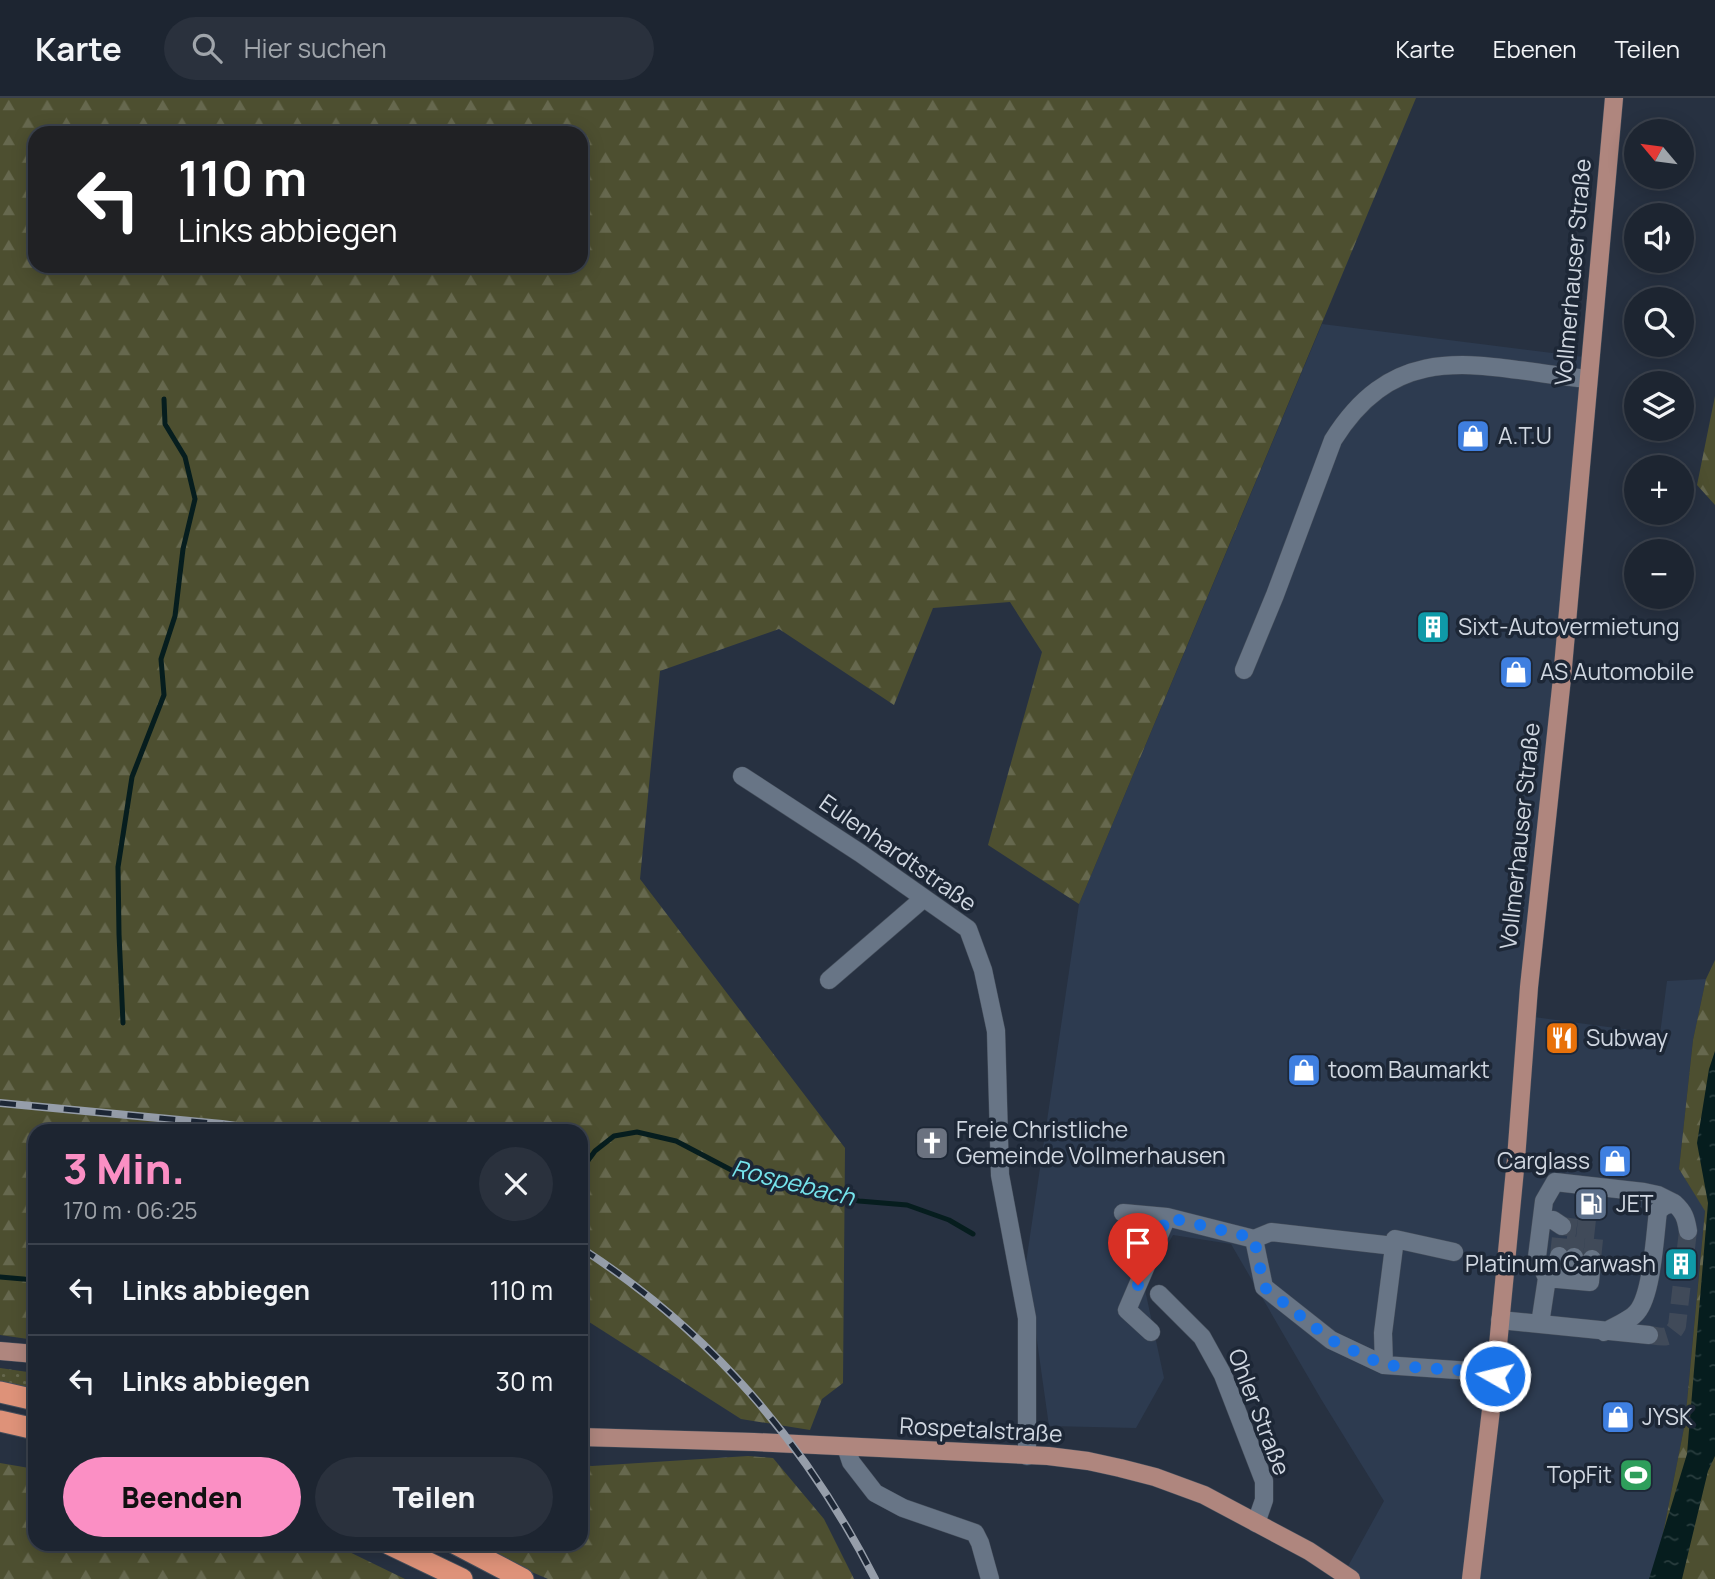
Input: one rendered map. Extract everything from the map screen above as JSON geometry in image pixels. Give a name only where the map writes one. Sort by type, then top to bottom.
[{"type":"highway","points":[[0,1392],[28,1398]]},
{"type":"highway","points":[[0,1421],[28,1427]]},
{"type":"highway","points":[[404,1551],[462,1579]]},
{"type":"highway","points":[[469,1551],[523,1579]]},
{"type":"main road","name":"Vollmerhauser Straße","points":[[1471,1579],[1495,1376],[1516,1159],[1528,987],[1562,678],[1614,98]]},
{"type":"main road","points":[[0,1351],[28,1353]]},
{"type":"main road","name":"Rospetalstraße","points":[[588,1437],[1048,1456],[1088,1461],[1156,1477],[1204,1495],[1309,1551],[1351,1579]]},
{"type":"main road","points":[[1456,1579],[1474,1549]]},
{"type":"street","points":[[1244,670],[1334,440],[1347,419],[1363,402],[1381,388],[1422,368],[1445,365],[1474,365],[1588,379]]},
{"type":"street","name":"Eulenhardtstraße","points":[[742,776],[860,853],[968,929],[983,970],[996,1031],[1000,1175],[1027,1318],[1027,1456]]},
{"type":"street","points":[[829,980],[924,898]]},
{"type":"street","points":[[1592,1259],[1590,1282],[1558,1279],[1537,1257],[1544,1202],[1555,1182],[1658,1195],[1682,1210],[1688,1231]]},
{"type":"street","points":[[1604,1332],[1637,1313],[1650,1275],[1658,1211],[1674,1203]]},
{"type":"street","points":[[1123,1213],[1167,1217],[1254,1238],[1271,1232],[1394,1246]]},
{"type":"street","points":[[1151,1332],[1127,1310],[1167,1217]]},
{"type":"street","points":[[1542,1219],[1553,1220],[1562,1226]]},
{"type":"street","points":[[1254,1238],[1264,1287],[1331,1340],[1384,1365],[1471,1371],[1495,1376]]},
{"type":"street","points":[[1384,1365],[1383,1333],[1395,1239],[1454,1252]]},
{"type":"street","points":[[1540,1324],[1566,1257]]},
{"type":"street","name":"Ohler Straße","points":[[1160,1294],[1202,1337],[1223,1375],[1264,1481],[1264,1500],[1256,1522]]},
{"type":"street","points":[[1500,1320],[1649,1335]]},
{"type":"street","points":[[846,1447],[851,1462],[875,1493],[903,1508],[975,1533],[990,1579]]},
{"type":"shaded area","points":[[1322,324],[1600,359],[1534,1017],[1660,1034],[1667,981],[1706,979],[1693,1040],[1679,1169],[1705,1210],[1685,1423],[1654,1579],[1341,1579],[1384,1501],[1231,1244],[1173,1235],[1144,1285],[1164,1378],[1136,1428],[1049,1426],[1026,1263],[1079,904]]},
{"type":"green space","points":[[0,98],[1416,98],[1079,904],[988,845],[1042,652],[1010,602],[933,608],[894,705],[779,629],[660,671],[640,879],[845,1148],[843,1383],[822,1399],[810,1430],[741,1419],[588,1321],[588,1124],[28,1124],[28,1339],[0,1335]]},
{"type":"green space","points":[[1715,396],[1715,505],[1697,485]]},
{"type":"green space","points":[[1715,960],[1715,1579],[1654,1579],[1685,1423],[1705,1211],[1679,1169],[1693,1040],[1706,979]]},
{"type":"green space","points":[[0,1368],[28,1372],[28,1388],[0,1382]]},
{"type":"green space","points":[[748,1456],[773,1458],[824,1519],[854,1579],[548,1579],[494,1551],[588,1551],[588,1466]]},
{"type":"green space","points":[[0,1463],[28,1468],[28,1551],[347,1551],[405,1579],[0,1579]]},
{"type":"water","points":[[1715,1051],[1715,1456],[1708,1471],[1682,1579],[1649,1579],[1687,1454],[1708,1203],[1697,1143],[1709,1069]]},
{"type":"waterway","points":[[123,1023],[118,867],[132,777],[164,695],[161,659],[175,616],[183,549],[195,499],[185,457],[165,424],[164,399]]},
{"type":"waterway","name":"Rospebach","points":[[588,1161],[595,1151],[614,1136],[637,1132],[676,1141],[737,1173],[859,1201],[907,1205],[949,1220],[973,1234]]},
{"type":"waterway","name":"Rospebach","points":[[0,1277],[28,1279]]},
{"type":"tunnel","points":[[1559,1256],[1562,1226],[1577,1228],[1574,1257]]},
{"type":"tunnel","points":[[1577,1228],[1595,1230],[1592,1259]]},
{"type":"tunnel","points":[[1649,1335],[1668,1336],[1677,1326],[1688,1231]]},
{"type":"railway","points":[[0,1103],[222,1124]]},
{"type":"railway","points":[[588,1253],[672,1316],[713,1354],[750,1394],[818,1481],[875,1579]]},
{"type":"place","name":"A.T.U","points":[[1473,436]]},
{"type":"place","name":"Sixt-Autovermietung","points":[[1433,627]]},
{"type":"place","name":"AS Automobile","points":[[1516,672]]},
{"type":"place","name":"Subway","points":[[1562,1038]]},
{"type":"place","name":"toom Baumarkt","points":[[1304,1070]]},
{"type":"place","name":"Freie Christliche Gemeinde Vollmerhausen","points":[[932,1143]]},
{"type":"place","name":"Carglass","points":[[1615,1161]]},
{"type":"place","name":"JET","points":[[1591,1204]]},
{"type":"place","name":"Platinum Carwash","points":[[1681,1264]]},
{"type":"place","name":"JYSK","points":[[1618,1417]]},
{"type":"place","name":"TopFit","points":[[1636,1475]]},
{"type":"route","points":[[1138,1285],[1167,1217],[1254,1238],[1264,1287],[1331,1340],[1384,1365],[1471,1371],[1495,1376]]}]
